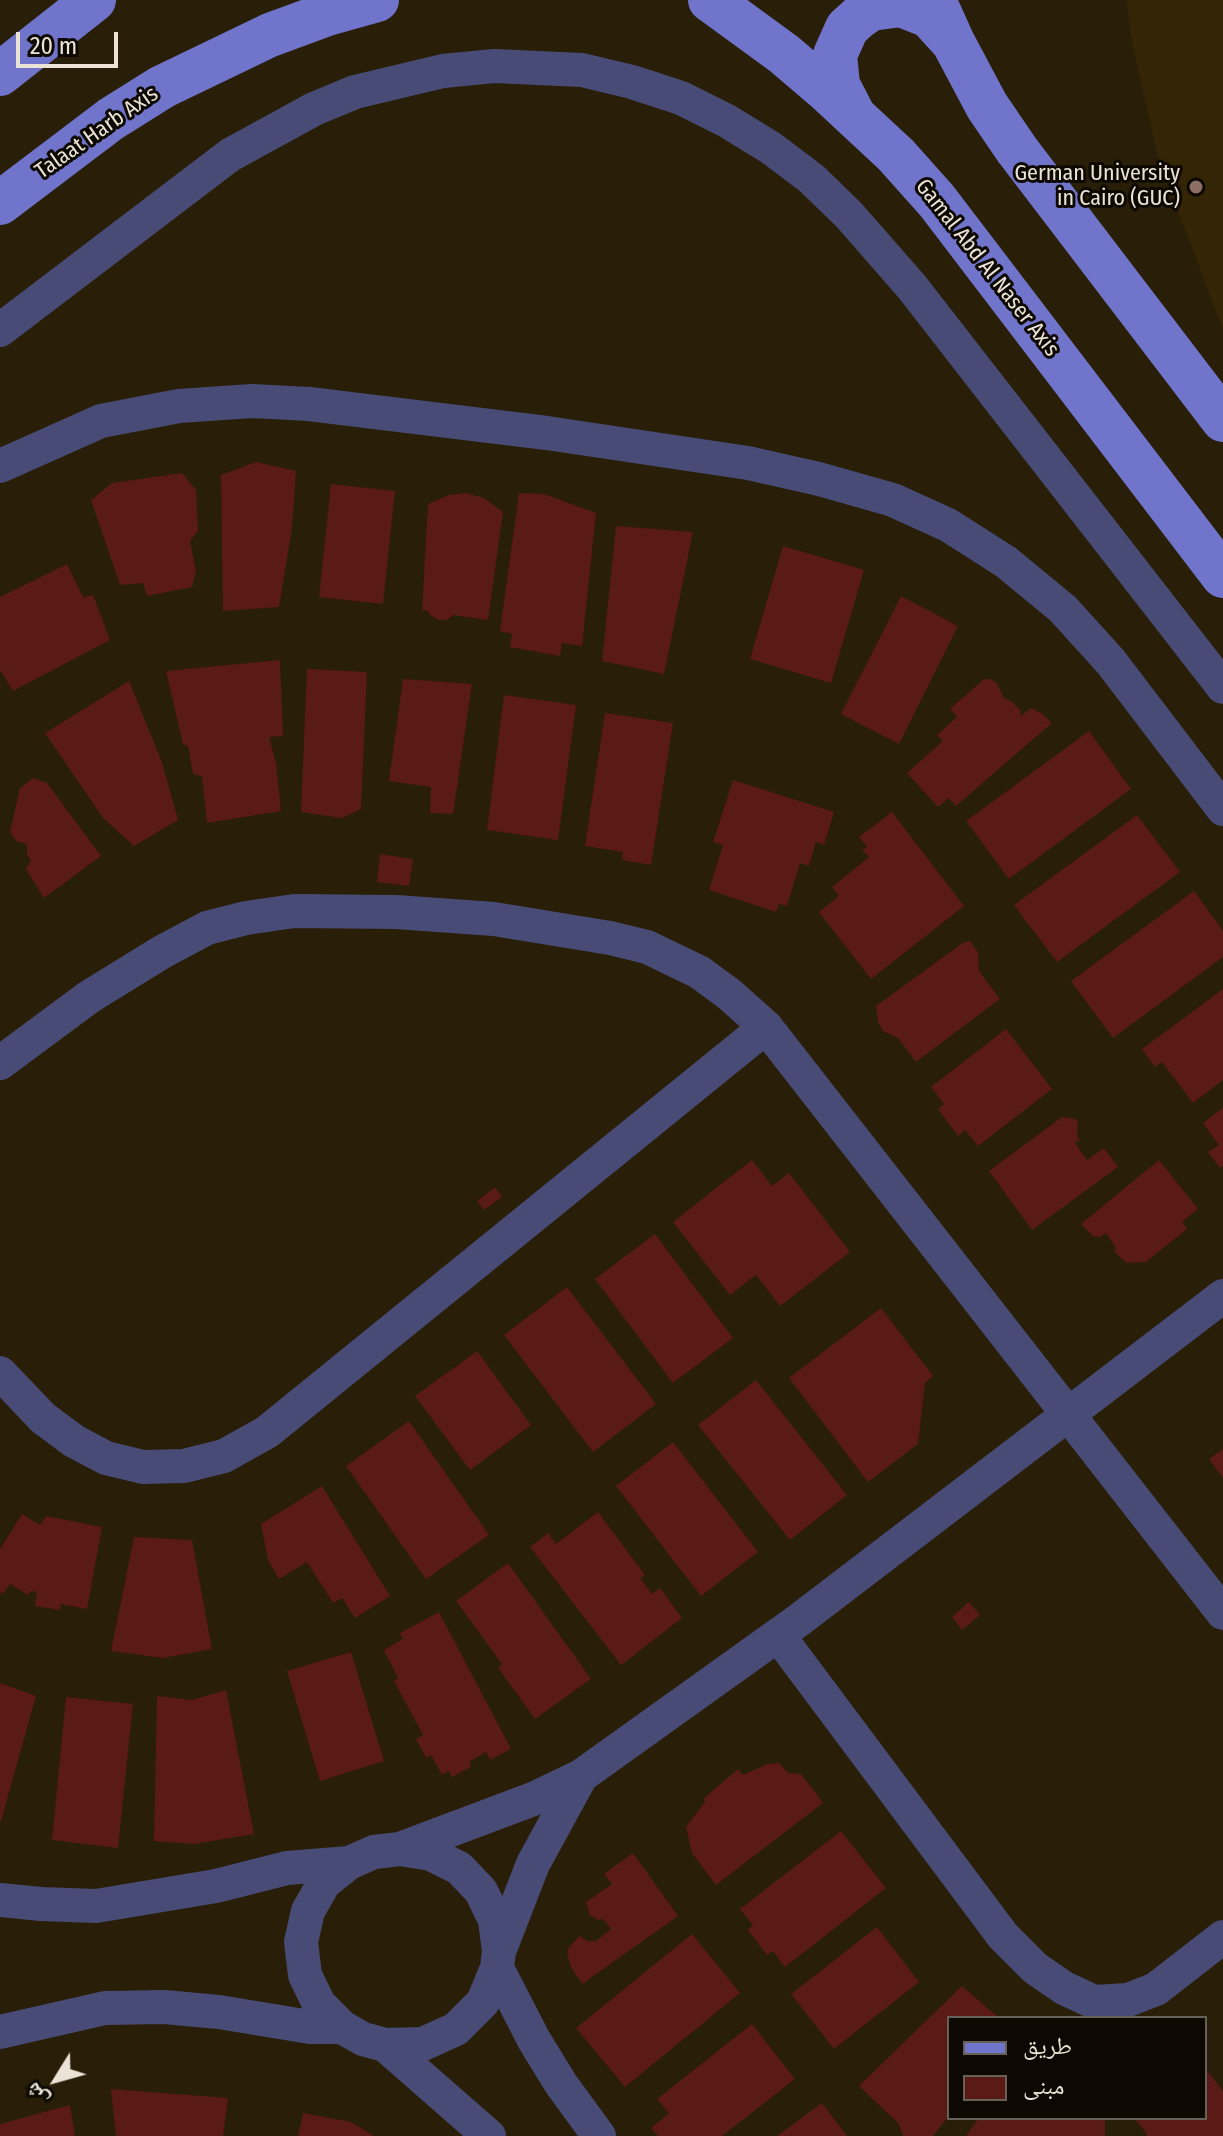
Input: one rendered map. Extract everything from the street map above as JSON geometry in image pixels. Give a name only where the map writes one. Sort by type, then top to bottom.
[{"type":"main road","points":[[0,74],[94,0]]},
{"type":"main road","points":[[270,35],[294,7],[296,0]]},
{"type":"main road","name":"Talaat Harb Axis","points":[[0,203],[111,119],[162,87],[270,35],[377,0]]},
{"type":"main road","name":"Gamal Abd Al Naser Axis","points":[[710,0],[784,54],[853,114],[937,201],[976,248],[1223,576]]},
{"type":"main road","points":[[934,0],[987,106],[1017,150],[1223,420]]},
{"type":"main road","points":[[853,114],[838,85],[835,55],[847,28],[858,18],[871,9],[901,5],[916,9],[941,26],[953,42]]},
{"type":"street","points":[[0,330],[230,155],[314,109],[355,92],[428,73],[494,66],[582,70],[632,82],[681,98],[727,121],[792,163],[849,215],[912,287],[1223,687]]},
{"type":"street","points":[[0,466],[101,421],[179,406],[252,401],[309,404],[547,433],[748,463],[819,479],[893,500],[948,525],[1006,562],[1063,609],[1111,662],[1223,809]]},
{"type":"street","points":[[0,1063],[89,997],[162,952],[196,934],[246,918],[294,911],[396,912],[494,919],[647,947],[699,972],[766,1027],[1223,1613]]},
{"type":"street","points":[[0,1373],[43,1418],[74,1441],[106,1458],[143,1467],[184,1466],[224,1456],[278,1423],[766,1027]]},
{"type":"street","points":[[581,1776],[533,1864],[483,2002],[456,2029],[423,2044],[385,2045],[363,2039],[342,2027],[319,2004],[305,1975],[301,1942],[308,1911],[324,1883],[349,1863],[374,1852],[400,1849],[533,1799],[581,1776],[778,1635],[1223,1296]]},
{"type":"street","points":[[778,1635],[1003,1936],[1035,1968],[1064,1988],[1094,2002],[1128,2000],[1156,1989],[1223,1937]]},
{"type":"street","points":[[400,1849],[431,1854],[459,1868],[481,1891],[495,1920],[498,1959],[561,2084],[599,2136]]},
{"type":"street","points":[[0,1900],[96,1906],[216,1886],[287,1868],[349,1863]]},
{"type":"street","points":[[0,2032],[105,2008],[164,2007],[219,2012],[310,2027],[342,2027]]},
{"type":"street","points":[[385,2045],[489,2136]]},
{"type":"shaded area","name":"German University in Cairo (GUC)","points":[[1126,0],[1223,0],[1223,330],[1159,161],[1133,48]]},
{"type":"building","points":[[256,462],[296,471],[292,528],[279,607],[223,611],[221,475]]},
{"type":"building","points":[[182,473],[196,490],[198,531],[190,541],[196,571],[192,587],[147,596],[143,583],[120,585],[91,500],[112,483]]},
{"type":"building","points":[[331,484],[395,491],[383,604],[319,597]]},
{"type":"building","points":[[466,493],[484,498],[503,512],[488,620],[453,615],[447,620],[439,620],[427,610],[422,611],[428,504],[449,495]]},
{"type":"building","points":[[519,493],[544,494],[596,513],[582,646],[562,643],[560,656],[510,647],[512,634],[500,631]]},
{"type":"building","points":[[616,526],[693,532],[664,674],[602,661]]},
{"type":"building","points":[[783,546],[864,570],[831,683],[750,659]]},
{"type":"building","points":[[67,564],[83,597],[93,595],[110,640],[13,691],[0,670],[0,597]]},
{"type":"building","points":[[901,596],[958,626],[899,744],[841,714]]},
{"type":"building","points":[[280,660],[283,736],[269,737],[276,763],[281,811],[207,823],[202,776],[193,774],[166,671]]},
{"type":"building","points":[[307,669],[367,672],[361,809],[342,818],[301,812]]},
{"type":"building","points":[[403,679],[472,684],[453,814],[430,813],[431,787],[389,781]]},
{"type":"building","points":[[984,679],[997,683],[1004,698],[1020,710],[1021,716],[1031,708],[1052,723],[956,806],[949,798],[938,807],[907,773],[943,741],[937,735],[957,717],[950,709]]},
{"type":"building","points":[[129,681],[162,762],[178,820],[134,846],[103,818],[45,733]]},
{"type":"building","points":[[504,695],[576,705],[558,840],[487,830]]},
{"type":"building","points":[[605,713],[673,723],[651,865],[622,860],[623,852],[585,846]]},
{"type":"building","points":[[1089,731],[1131,789],[1009,879],[966,821]]},
{"type":"building","points":[[33,778],[47,783],[101,856],[44,898],[26,869],[31,860],[27,855],[27,844],[16,841],[10,832],[20,788]]},
{"type":"building","points":[[733,780],[834,812],[824,845],[816,842],[809,866],[800,863],[787,906],[779,904],[776,912],[709,890],[723,845],[713,842]]},
{"type":"building","points":[[892,812],[964,906],[871,979],[819,912],[839,896],[832,887],[869,857],[862,850],[867,847],[859,837]]},
{"type":"building","points":[[1137,815],[1180,872],[1057,962],[1014,905]]},
{"type":"building","points":[[380,854],[413,859],[409,886],[377,882]]},
{"type":"building","points":[[1194,891],[1223,931],[1223,957],[1113,1038],[1071,981]]},
{"type":"building","points":[[970,941],[978,952],[979,971],[1000,999],[916,1062],[898,1038],[883,1031],[876,1006],[964,942]]},
{"type":"building","points":[[1223,989],[1223,1080],[1193,1103],[1162,1062],[1155,1067],[1142,1049]]},
{"type":"building","points":[[1006,1029],[1052,1089],[978,1146],[965,1130],[958,1136],[938,1109],[944,1104],[931,1087]]},
{"type":"building","points":[[1223,1108],[1223,1166],[1220,1168],[1208,1152],[1219,1145],[1203,1123]]},
{"type":"building","points":[[1062,1117],[1078,1122],[1077,1136],[1080,1140],[1075,1143],[1087,1160],[1104,1148],[1118,1167],[1032,1230],[989,1171]]},
{"type":"building","points":[[752,1160],[772,1186],[789,1173],[850,1252],[780,1306],[756,1275],[730,1295],[673,1222]]},
{"type":"building","points":[[1159,1160],[1198,1209],[1182,1222],[1187,1229],[1146,1262],[1126,1263],[1114,1251],[1116,1248],[1106,1233],[1100,1237],[1093,1236],[1081,1224]]},
{"type":"building","points":[[495,1187],[502,1197],[484,1210],[477,1201]]},
{"type":"building","points":[[655,1234],[733,1338],[673,1383],[595,1279]]},
{"type":"building","points":[[567,1287],[656,1404],[593,1452],[504,1335]]},
{"type":"building","points":[[881,1308],[933,1376],[925,1383],[918,1444],[868,1482],[789,1378]]},
{"type":"building","points":[[477,1351],[531,1425],[470,1470],[415,1396]]},
{"type":"building","points":[[756,1380],[847,1495],[790,1540],[698,1425]]},
{"type":"building","points":[[409,1421],[489,1535],[426,1579],[346,1466]]},
{"type":"building","points":[[673,1442],[758,1552],[701,1596],[616,1486]]},
{"type":"building","points":[[1223,1449],[1223,1478],[1209,1459]]},
{"type":"building","points":[[322,1486],[390,1596],[355,1618],[342,1598],[333,1603],[307,1562],[279,1579],[268,1560],[261,1524]]},
{"type":"building","points":[[598,1512],[645,1575],[640,1578],[652,1594],[660,1588],[682,1618],[621,1665],[530,1547],[548,1533],[556,1544]]},
{"type":"building","points":[[22,1514],[40,1525],[46,1516],[102,1527],[87,1609],[61,1604],[60,1610],[35,1606],[37,1592],[31,1591],[28,1595],[10,1584],[3,1594],[0,1592],[0,1549]]},
{"type":"building","points":[[134,1537],[192,1540],[212,1649],[163,1658],[111,1651]]},
{"type":"building","points":[[508,1563],[591,1679],[535,1719],[498,1668],[502,1664],[456,1601]]},
{"type":"building","points":[[969,1602],[980,1615],[962,1630],[952,1617]]},
{"type":"building","points":[[439,1612],[511,1749],[490,1760],[486,1752],[469,1762],[471,1767],[452,1777],[449,1771],[442,1775],[431,1755],[426,1758],[416,1739],[423,1735],[394,1681],[398,1678],[384,1650],[403,1639],[400,1633]]},
{"type":"building","points":[[351,1652],[384,1761],[320,1781],[287,1671]]},
{"type":"building","points":[[0,1683],[36,1696],[1,1821],[0,1821]]},
{"type":"building","points":[[226,1690],[254,1834],[194,1844],[154,1841],[157,1696],[192,1700]]},
{"type":"building","points":[[66,1697],[133,1704],[118,1848],[52,1840]]},
{"type":"building","points":[[779,1763],[788,1773],[801,1774],[823,1803],[716,1885],[692,1853],[686,1827],[705,1802],[704,1798],[738,1769],[743,1775],[767,1764]]},
{"type":"building","points":[[841,1831],[886,1888],[785,1967],[773,1951],[767,1955],[748,1930],[753,1925],[740,1909]]},
{"type":"building","points":[[633,1853],[678,1916],[582,1984],[571,1967],[567,1953],[569,1947],[580,1936],[587,1941],[596,1941],[611,1929],[603,1919],[598,1920],[590,1915],[586,1902],[612,1884],[604,1874]]},
{"type":"building","points":[[877,1927],[919,1982],[834,2049],[791,1994]]},
{"type":"building","points":[[692,1934],[740,1993],[625,2087],[576,2028]]},
{"type":"building","points":[[962,1986],[997,2016],[947,2016],[947,2118],[933,2136],[903,2136],[899,2124],[859,2086]]},
{"type":"building","points":[[752,2024],[795,2079],[722,2136],[658,2136],[651,2128],[669,2113],[657,2099]]},
{"type":"building","points":[[1207,2071],[1223,2091],[1223,2136],[1145,2136],[1147,2134],[1136,2120],[1207,2120]]},
{"type":"building","points":[[111,2089],[228,2098],[223,2136],[116,2136]]},
{"type":"building","points":[[822,2103],[847,2136],[777,2136]]},
{"type":"building","points":[[70,2105],[75,2136],[0,2136],[0,2124]]},
{"type":"building","points":[[303,2113],[351,2122],[374,2136],[298,2136]]},
{"type":"building","points":[[978,2120],[1105,2120],[1105,2136],[966,2136]]},
{"type":"place","name":"German University in Cairo (GUC)","points":[[1196,187]]}]
